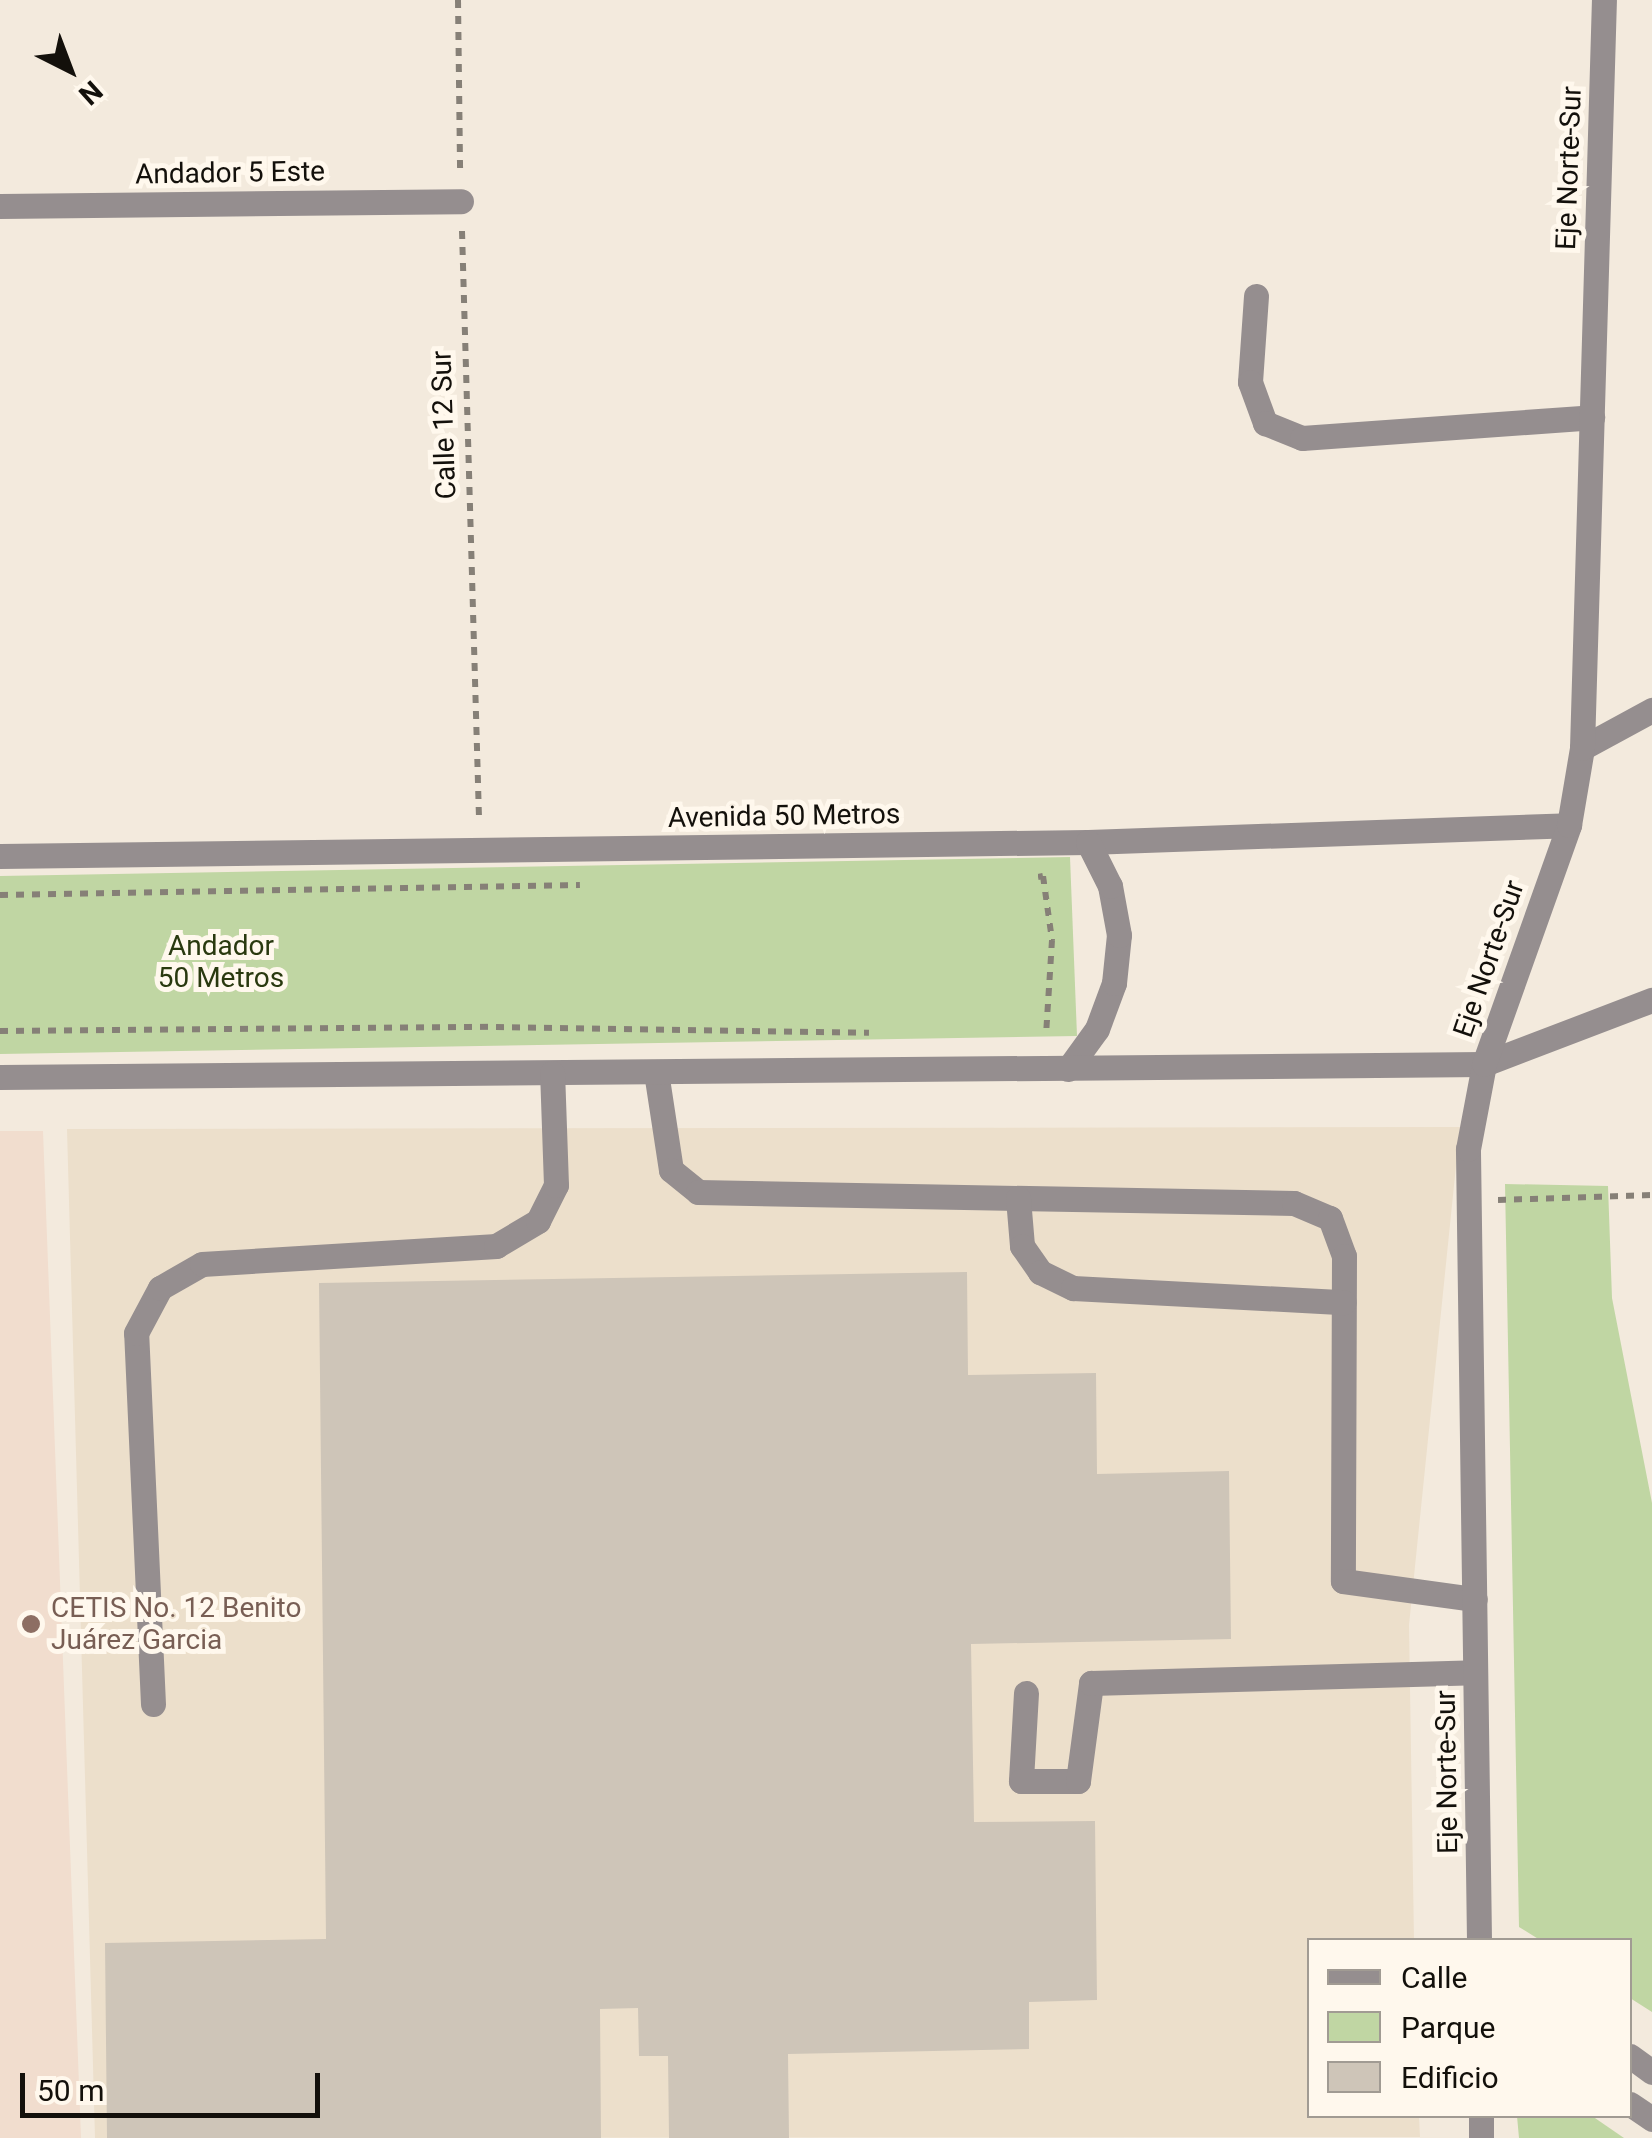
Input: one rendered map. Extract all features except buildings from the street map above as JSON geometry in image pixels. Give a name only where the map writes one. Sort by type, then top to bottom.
[{"type":"street","name":"Eje Norte-Sur","points":[[1479,1938],[1468,1150],[1484,1064],[1568,825],[1582,748],[1604,0]]},
{"type":"street","name":"Andador 5 Este","points":[[0,206],[461,201]]},
{"type":"street","points":[[1256,296],[1250,382],[1265,423],[1302,438],[1592,417]]},
{"type":"street","points":[[1582,748],[1652,710]]},
{"type":"street","name":"Avenida 50 Metros","points":[[0,856],[1088,842],[1568,825]]},
{"type":"street","points":[[1068,1069],[1097,1030],[1114,984],[1119,934],[1110,886],[1088,842]]},
{"type":"street","points":[[0,1077],[1484,1064],[1652,1000]]},
{"type":"street","points":[[656,1072],[671,1170],[698,1192],[1294,1202],[1330,1218],[1344,1256],[1343,1581],[1475,1599]]},
{"type":"street","points":[[153,1704],[136,1333],[160,1288],[202,1264],[496,1246],[538,1221],[556,1185],[552,1073]]},
{"type":"street","points":[[1018,1198],[1022,1246],[1040,1272],[1073,1288],[1344,1302]]},
{"type":"street","points":[[1026,1693],[1021,1782],[1078,1781],[1091,1682],[1476,1672]]},
{"type":"path","name":"Calle 12 Sur","points":[[458,0],[480,849]]},
{"type":"path","points":[[1024,877],[1044,876],[1052,940],[1048,1036],[1028,1036]]},
{"type":"path","points":[[0,896],[590,885]]},
{"type":"path","points":[[0,1030],[496,1026],[890,1034]]},
{"type":"path","points":[[1470,1202],[1652,1194]]},
{"type":"shaded area","points":[[1460,1127],[1409,1625],[1414,1938],[1307,1938],[1307,2118],[1419,2118],[1420,2137],[95,2138],[67,1129]]},
{"type":"shaded area","name":"CETIS No. 12 Benito Juárez Garcia","points":[[0,1131],[43,1131],[81,2138],[0,2138]]},
{"type":"green space","name":"Andador 50 Metros","points":[[1070,857],[1077,1036],[0,1054],[0,876]]},
{"type":"green space","points":[[1505,1184],[1608,1186],[1612,1298],[1652,1503],[1652,2012],[1632,1999],[1632,1938],[1537,1938],[1519,1927]]},
{"type":"green space","points":[[1517,2118],[1595,2118],[1624,2138],[1519,2138]]},
{"type":"place","name":"CETIS No. 12 Benito Juárez Garcia","points":[[31,1624]]}]
